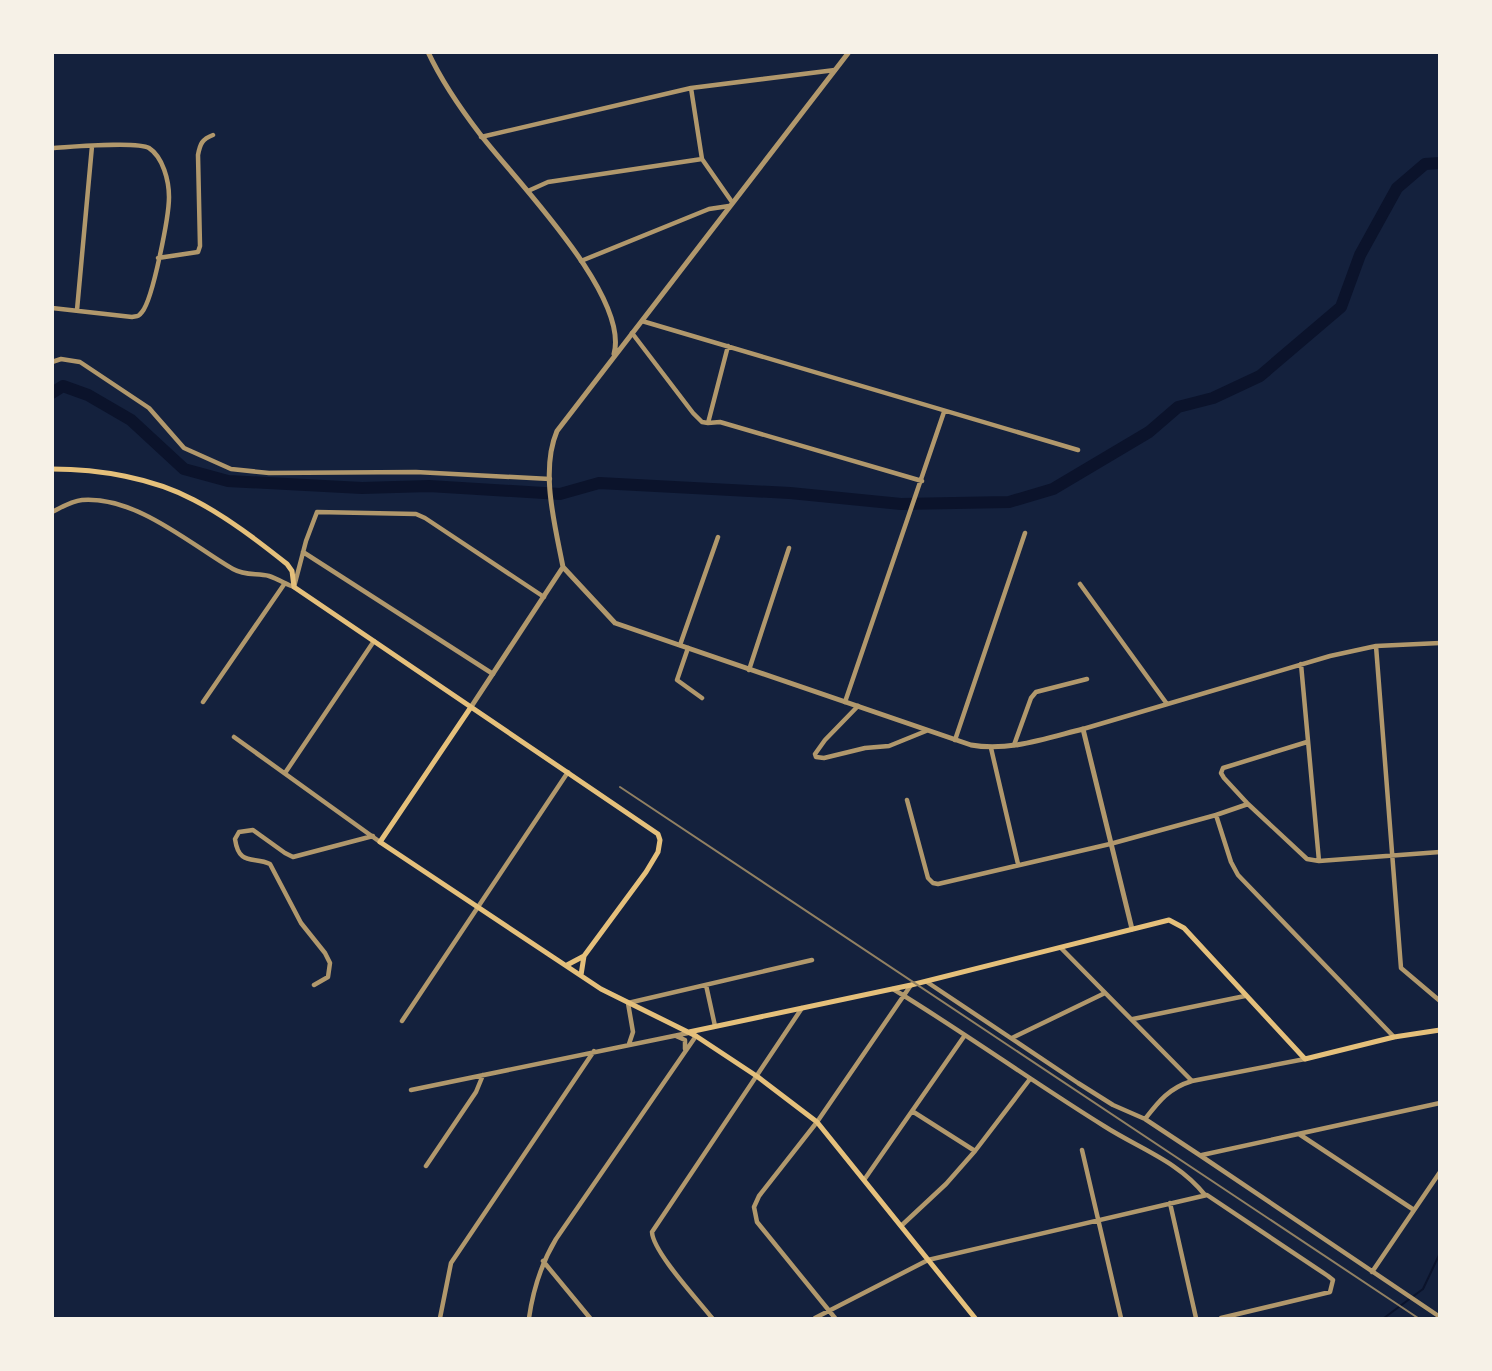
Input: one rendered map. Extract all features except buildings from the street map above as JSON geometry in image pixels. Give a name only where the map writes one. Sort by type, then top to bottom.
[{"type":"main road","points":[[52,469],[117,476],[182,495],[212,510],[287,564],[292,571],[294,587],[658,835],[660,846],[654,859],[584,956],[581,975]]},
{"type":"main road","points":[[471,706],[380,842],[581,975],[628,1003],[696,1036],[758,1077],[817,1122],[975,1318]]},
{"type":"main road","points":[[689,1032],[911,985],[1169,920],[1184,928],[1306,1059],[1394,1037],[1440,1030]]},
{"type":"main road","points":[[566,965],[584,956]]},
{"type":"street","points":[[428,52],[448,90],[481,137],[543,207],[580,261],[608,307],[616,341],[614,355]]},
{"type":"street","points":[[849,52],[557,431],[551,453],[550,479],[563,566],[615,623],[971,746],[991,748],[1014,746],[1083,729],[1301,664],[1376,646],[1440,643]]},
{"type":"street","points":[[481,137],[691,88],[836,69]]},
{"type":"street","points":[[691,88],[702,159],[730,204]]},
{"type":"street","points":[[158,258],[198,252],[198,155],[204,138],[213,135]]},
{"type":"street","points":[[77,310],[92,146]]},
{"type":"street","points":[[52,148],[148,147],[158,156],[168,185],[169,198],[158,258],[142,313],[138,316],[124,316],[52,308]]},
{"type":"street","points":[[528,191],[548,182],[702,159]]},
{"type":"street","points":[[580,261],[709,209],[730,204]]},
{"type":"street","points":[[641,320],[1078,450]]},
{"type":"street","points":[[632,333],[702,422],[720,422],[922,481]]},
{"type":"street","points":[[616,341],[624,342]]},
{"type":"street","points":[[708,423],[728,346]]},
{"type":"street","points":[[52,362],[61,359],[80,362],[149,408],[184,448],[231,469],[269,473],[416,472],[550,479]]},
{"type":"street","points":[[845,702],[944,412]]},
{"type":"street","points":[[52,512],[84,500],[128,509],[154,519],[234,570],[268,576],[294,587],[317,512],[416,514],[544,597]]},
{"type":"street","points":[[955,740],[1025,533]]},
{"type":"street","points":[[680,645],[718,537]]},
{"type":"street","points":[[749,670],[789,548]]},
{"type":"street","points":[[303,552],[493,674]]},
{"type":"street","points":[[287,564],[301,562]]},
{"type":"street","points":[[471,706],[563,566]]},
{"type":"street","points":[[203,702],[285,583]]},
{"type":"street","points":[[1080,584],[1167,704]]},
{"type":"street","points":[[285,773],[374,641]]},
{"type":"street","points":[[1376,646],[1401,968],[1440,1001]]},
{"type":"street","points":[[688,648],[677,680],[702,698]]},
{"type":"street","points":[[1301,664],[1319,861]]},
{"type":"street","points":[[1014,746],[1031,698],[1036,692],[1087,679]]},
{"type":"street","points":[[858,706],[825,740],[817,750],[816,757],[824,758],[865,748],[889,746],[926,731]]},
{"type":"street","points":[[1083,729],[1132,929]]},
{"type":"street","points":[[234,737],[380,842]]},
{"type":"street","points":[[1307,742],[1223,768],[1221,773],[1248,804],[1307,859],[1319,861],[1440,852]]},
{"type":"street","points":[[991,748],[1018,864]]},
{"type":"street","points":[[402,1021],[568,772]]},
{"type":"street","points":[[907,800],[928,878],[933,883],[948,882],[1110,844],[1248,804]]},
{"type":"street","points":[[1216,815],[1238,875],[1394,1037]]},
{"type":"street","points":[[314,985],[328,977],[330,963],[325,953],[302,923],[270,864],[245,858],[235,839],[239,832],[253,830],[293,857],[373,836]]},
{"type":"street","points":[[1061,948],[1192,1081]]},
{"type":"street","points":[[629,1044],[633,1032],[628,1003],[812,960]]},
{"type":"street","points":[[926,981],[1113,1105],[1145,1119],[1440,1317]]},
{"type":"street","points":[[706,985],[715,1026]]},
{"type":"street","points":[[835,1318],[765,1233],[754,1212],[759,1196],[817,1122],[911,985]]},
{"type":"street","points":[[892,989],[1107,1128],[1166,1160],[1191,1178],[1205,1195],[1333,1280],[1330,1292],[1221,1318]]},
{"type":"street","points":[[1012,1038],[1105,993]]},
{"type":"street","points":[[1132,1019],[1245,996]]},
{"type":"street","points":[[712,1318],[659,1251],[652,1232],[802,1008]]},
{"type":"street","points":[[633,1032],[643,1042]]},
{"type":"street","points":[[411,1090],[689,1032]]},
{"type":"street","points":[[676,1035],[685,1040],[685,1049]]},
{"type":"street","points":[[864,1180],[965,1035]]},
{"type":"street","points":[[529,1318],[543,1261],[696,1036]]},
{"type":"street","points":[[440,1318],[451,1263],[594,1051]]},
{"type":"street","points":[[1145,1119],[1166,1093],[1176,1086],[1306,1059]]},
{"type":"street","points":[[426,1166],[476,1092],[483,1076]]},
{"type":"street","points":[[901,1226],[946,1184],[975,1151],[1030,1079]]},
{"type":"street","points":[[1201,1156],[1438,1105]]},
{"type":"street","points":[[912,1111],[975,1151]]},
{"type":"street","points":[[1298,1133],[1414,1210]]},
{"type":"street","points":[[1082,1150],[1121,1318]]},
{"type":"street","points":[[1372,1272],[1440,1172]]},
{"type":"street","points":[[815,1318],[928,1260],[1205,1195]]},
{"type":"street","points":[[1170,1203],[1196,1318]]},
{"type":"street","points":[[543,1261],[590,1318]]},
{"type":"waterway","points":[[52,393],[63,386],[88,395],[131,420],[184,469],[228,481],[362,488],[429,486],[560,494],[599,483],[790,493],[901,504],[1009,502],[1053,489],[1149,432],[1178,407],[1213,398],[1260,376],[1341,307],[1360,255],[1397,188],[1425,164],[1440,163]]},
{"type":"waterway","points":[[1384,1318],[1423,1289],[1440,1253]]},
{"type":"railway","points":[[620,787],[1418,1318]]}]
